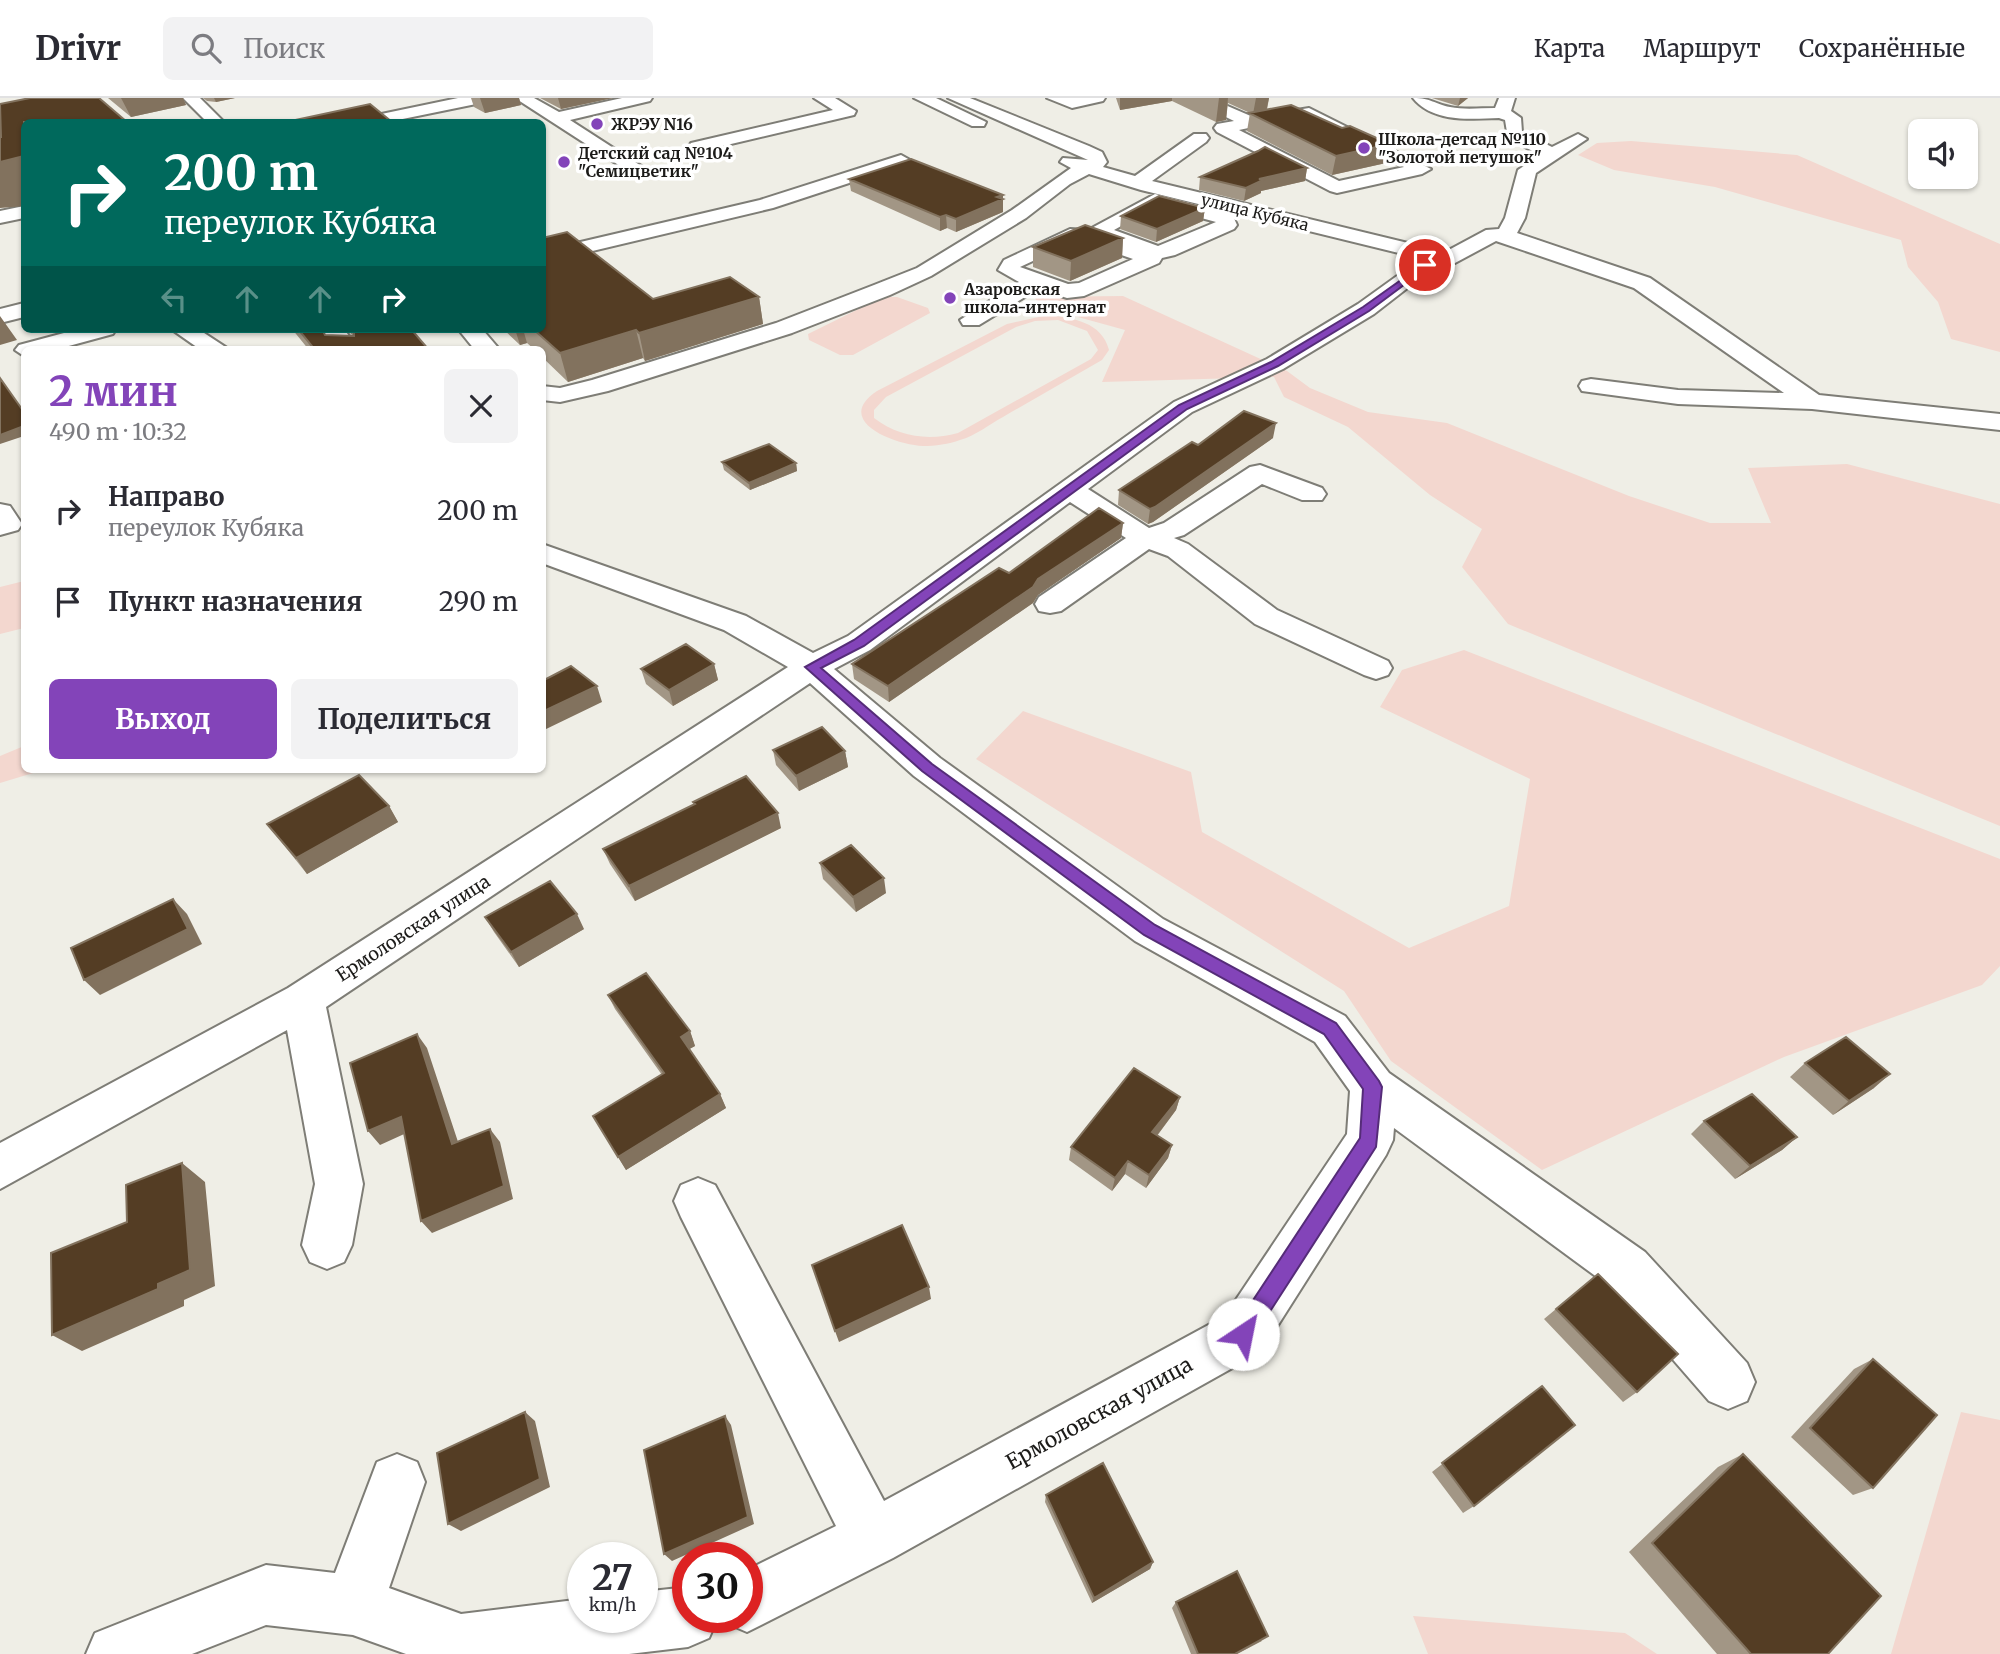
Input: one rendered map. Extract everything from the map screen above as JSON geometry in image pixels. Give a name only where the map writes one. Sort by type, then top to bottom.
[{"type":"street","points":[[191,98],[213,119]]},
{"type":"street","points":[[381,119],[481,98]]},
{"type":"street","points":[[523,98],[640,171]]},
{"type":"street","points":[[555,118],[644,98]]},
{"type":"street","points":[[697,147],[848,111],[822,98]]},
{"type":"street","name":"улица Кубяка","points":[[922,98],[1086,169],[1425,256],[1448,259],[1493,234],[1505,236]]},
{"type":"street","points":[[963,101],[1003,98]]},
{"type":"street","points":[[1055,98],[1072,103],[1097,98]]},
{"type":"street","points":[[1421,98],[1441,110],[1457,113],[1505,105],[1513,118],[1514,134],[1552,154]]},
{"type":"street","points":[[546,393],[560,395],[599,386],[784,328],[924,272],[951,253],[1019,214],[1063,180],[1098,162],[1096,156],[963,101]]},
{"type":"street","points":[[1202,101],[1251,122],[1303,112],[1422,169],[1337,187],[1223,128],[1251,122]]},
{"type":"street","points":[[1138,183],[1200,138]]},
{"type":"street","points":[[1578,139],[1552,154],[1551,158],[1527,170],[1516,218],[1505,236],[1642,284],[1812,402]]},
{"type":"street","points":[[546,256],[766,204],[901,160]]},
{"type":"street","points":[[1227,225],[1225,218],[1155,200],[1097,231],[1156,252],[1168,251],[1227,225],[1240,227],[1262,214]]},
{"type":"street","points":[[0,217],[21,213]]},
{"type":"street","points":[[951,253],[1067,291],[1084,289],[1152,258],[1077,233],[1011,264],[1009,270]]},
{"type":"street","name":"Ермоловская улица","points":[[0,1167],[303,1000],[812,667],[859,643],[1183,407],[1275,364],[1366,309],[1425,265],[1425,256]]},
{"type":"street","points":[[971,320],[1036,281]]},
{"type":"street","points":[[0,316],[21,311]]},
{"type":"street","points":[[41,346],[90,333]]},
{"type":"street","points":[[189,333],[211,346]]},
{"type":"street","points":[[473,333],[484,346]]},
{"type":"street","points":[[1591,386],[1678,397],[1812,402],[2000,422]]},
{"type":"street","points":[[1050,604],[1146,538],[1174,529],[1261,472],[1312,494]]},
{"type":"street","points":[[1072,490],[1087,503],[1146,538],[1178,550],[1266,617],[1376,668]]},
{"type":"street","points":[[0,512],[8,524],[0,526]]},
{"type":"street","points":[[546,554],[735,623],[812,667],[927,767],[1149,930],[1330,1029],[1373,1087],[1627,1269],[1728,1382]]},
{"type":"street","points":[[303,1000],[339,1184],[327,1245]]},
{"type":"street","name":"Ермоловская улица","points":[[763,1594],[873,1538],[1243,1334],[1370,1140],[1373,1087]]},
{"type":"street","points":[[698,1201],[873,1538]]},
{"type":"street","points":[[353,1605],[397,1482]]},
{"type":"street","points":[[116,1654],[266,1595],[353,1605],[461,1644],[672,1619]]},
{"type":"shaded area","points":[[1631,141],[1797,155],[2000,244],[2000,352],[1951,339],[1938,302],[1908,267],[1901,240],[1715,187],[1614,170],[1578,155],[1597,143]]},
{"type":"shaded area","points":[[1123,296],[1287,371],[1310,388],[1368,412],[1447,423],[1629,496],[1710,523],[1771,523],[1748,468],[1847,464],[2000,504],[2000,826],[1508,624],[1462,567],[1482,529],[1430,495],[1348,427],[1284,397],[1274,377],[1102,382],[1125,330],[1038,306],[1035,297]]},
{"type":"shaded area","points":[[883,297],[897,297],[928,308],[930,313],[853,355],[840,355],[809,340],[808,334]]},
{"type":"shaded area","points":[[1048,315],[1076,320],[1100,333],[1109,350],[1102,360],[977,433],[947,444],[911,445],[884,436],[864,421],[861,412],[865,402],[877,391],[1007,324]],"holes":[[[1058,320],[1087,331],[1098,350],[1091,359],[958,433],[936,437],[914,436],[893,429],[874,418],[874,410],[886,397],[1016,327],[1035,321]]]},
{"type":"shaded area","points":[[21,582],[21,629],[0,634],[0,587]]},
{"type":"shaded area","points":[[1464,650],[2000,859],[2000,966],[1982,985],[1784,1057],[1542,1170],[1391,1061],[1344,991],[976,759],[1023,711],[1191,772],[1202,832],[1409,948],[1509,906],[1530,779],[1380,707],[1402,670]]},
{"type":"shaded area","points":[[21,747],[21,773],[33,773],[0,783],[0,756]]},
{"type":"shaded area","points":[[1961,1412],[2000,1420],[2000,1654],[1891,1654]]},
{"type":"shaded area","points":[[1413,1616],[1625,1633],[1657,1654],[1428,1654]]},
{"type":"building","points":[[30,98],[99,98],[124,119],[21,119],[21,157],[0,162],[0,104]]},
{"type":"building","points":[[370,104],[388,119],[300,119]]},
{"type":"building","points":[[1291,105],[1342,128],[1350,126],[1390,144],[1336,156],[1249,113]]},
{"type":"building","points":[[1265,147],[1307,168],[1259,179],[1263,180],[1246,188],[1200,177],[1258,151]]},
{"type":"building","points":[[911,159],[1003,195],[997,197],[1003,199],[956,219],[946,215],[940,217],[849,179]]},
{"type":"building","points":[[1159,196],[1205,208],[1157,229],[1121,216]]},
{"type":"building","points":[[1085,225],[1123,238],[1071,261],[1033,247]]},
{"type":"building","points":[[567,232],[653,299],[730,277],[759,297],[639,333],[636,330],[560,353],[538,333],[546,333],[546,237]]},
{"type":"building","points":[[301,333],[354,336],[354,333],[414,333],[426,346],[312,346]]},
{"type":"building","points":[[0,378],[21,408],[21,427],[0,435]]},
{"type":"building","points":[[1244,411],[1276,423],[1155,507],[1150,509],[1119,490],[1192,442],[1198,445]]},
{"type":"building","points":[[769,444],[796,463],[749,483],[722,462]]},
{"type":"building","points":[[1099,508],[1123,523],[1038,579],[1033,587],[888,686],[852,664],[999,568],[1009,573]]},
{"type":"building","points":[[686,644],[714,664],[669,690],[641,669]]},
{"type":"building","points":[[571,666],[597,686],[546,710],[546,679]]},
{"type":"building","points":[[822,727],[845,751],[796,776],[773,750]]},
{"type":"building","points":[[359,775],[389,806],[296,858],[267,824]]},
{"type":"building","points":[[746,776],[778,813],[629,886],[603,849]]},
{"type":"building","points":[[851,845],[884,878],[853,897],[820,863]]},
{"type":"building","points":[[550,881],[577,914],[511,952],[485,917]]},
{"type":"building","points":[[173,899],[188,929],[84,980],[71,948]]},
{"type":"building","points":[[646,973],[690,1031],[681,1037],[720,1094],[618,1157],[593,1116],[664,1073],[608,995]]},
{"type":"building","points":[[417,1034],[452,1144],[490,1129],[504,1186],[421,1221],[401,1117],[368,1131],[350,1063]]},
{"type":"building","points":[[1846,1037],[1890,1074],[1849,1101],[1805,1063]]},
{"type":"building","points":[[1134,1068],[1180,1097],[1152,1132],[1172,1145],[1149,1175],[1128,1161],[1115,1178],[1071,1147]]},
{"type":"building","points":[[1752,1094],[1797,1137],[1750,1166],[1704,1121]]},
{"type":"building","points":[[182,1163],[190,1270],[158,1284],[158,1289],[52,1335],[51,1253],[127,1222],[126,1185]]},
{"type":"building","points":[[902,1225],[929,1287],[835,1331],[812,1265]]},
{"type":"building","points":[[1598,1274],[1678,1354],[1637,1392],[1556,1309]]},
{"type":"building","points":[[1873,1359],[1937,1415],[1873,1488],[1810,1428]]},
{"type":"building","points":[[1542,1386],[1575,1425],[1474,1506],[1442,1463]]},
{"type":"building","points":[[525,1412],[540,1479],[448,1524],[437,1453]]},
{"type":"building","points":[[725,1416],[748,1517],[691,1542],[672,1542],[672,1550],[664,1554],[644,1450]]},
{"type":"building","points":[[1743,1454],[1881,1596],[1828,1654],[1751,1654],[1652,1543]]},
{"type":"building","points":[[1103,1463],[1153,1562],[1094,1598],[1046,1495]]},
{"type":"building","points":[[1237,1571],[1268,1636],[1235,1654],[1198,1654],[1176,1602]]},
{"type":"place","name":"ЖРЭУ N16","points":[[597,124]]},
{"type":"place","name":"Школа-детсад №110 \"Золотой петушок\"","points":[[1364,148]]},
{"type":"place","name":"Детский сад №104 \"Семицветик\"","points":[[564,162]]},
{"type":"place","name":"Азаровская школа-интернат","points":[[950,298]]},
{"type":"route","points":[[1243,1334],[1370,1140],[1373,1087],[1330,1029],[1149,930],[927,767],[812,667],[859,643],[1183,407],[1275,364],[1366,309],[1425,265]]}]
